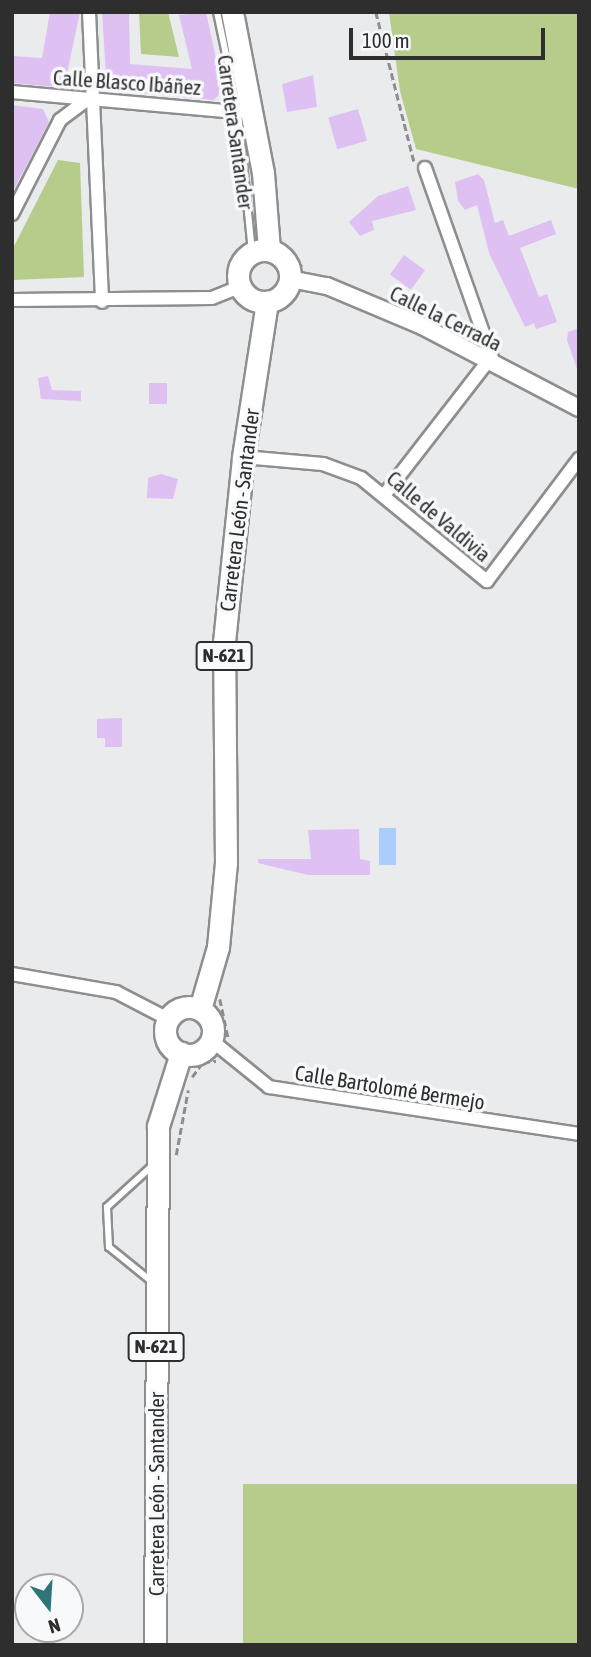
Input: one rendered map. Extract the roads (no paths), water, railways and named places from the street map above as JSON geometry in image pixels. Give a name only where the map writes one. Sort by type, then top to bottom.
[{"type":"highway","name":"Carretera Santander","points":[[232,12],[263,173],[260,251]]},
{"type":"highway","points":[[260,251],[284,259],[290,279],[281,296],[267,302],[250,299],[239,287],[238,270],[260,251]]},
{"type":"highway","name":"Carretera León - Santander","points":[[200,1009],[218,947],[226,863],[224,642],[243,457],[267,302]]},
{"type":"highway","points":[[184,1007],[200,1009],[212,1023],[211,1040],[200,1052],[181,1053],[167,1040],[168,1019],[184,1007]]},
{"type":"highway","name":"Carretera León - Santander","points":[[155,1645],[158,1126],[181,1053]]},
{"type":"street","points":[[89,12],[89,97],[96,125],[102,302]]},
{"type":"street","name":"Calle Blasco Ibáñez","points":[[12,92],[238,112]]},
{"type":"street","points":[[12,214],[60,120],[89,97]]},
{"type":"street","points":[[385,494],[491,362],[425,167]]},
{"type":"street","name":"Calle la Cerrada","points":[[290,279],[347,294],[491,362],[579,408]]},
{"type":"street","points":[[12,300],[102,302],[212,298],[239,287]]},
{"type":"street","name":"Calle de Valdivia","points":[[243,457],[323,464],[362,478],[385,494],[487,582],[579,458]]},
{"type":"street","points":[[12,974],[116,992],[168,1019]]},
{"type":"street","name":"Calle Bartolomé Bermejo","points":[[211,1040],[269,1087],[579,1134]]},
{"type":"lane","name":"Carretera Santander","points":[[216,12],[238,112],[260,251]]},
{"type":"lane","points":[[156,1283],[109,1247],[107,1207],[157,1161]]},
{"type":"water","points":[[379,828],[396,828],[396,865],[379,865]]}]
